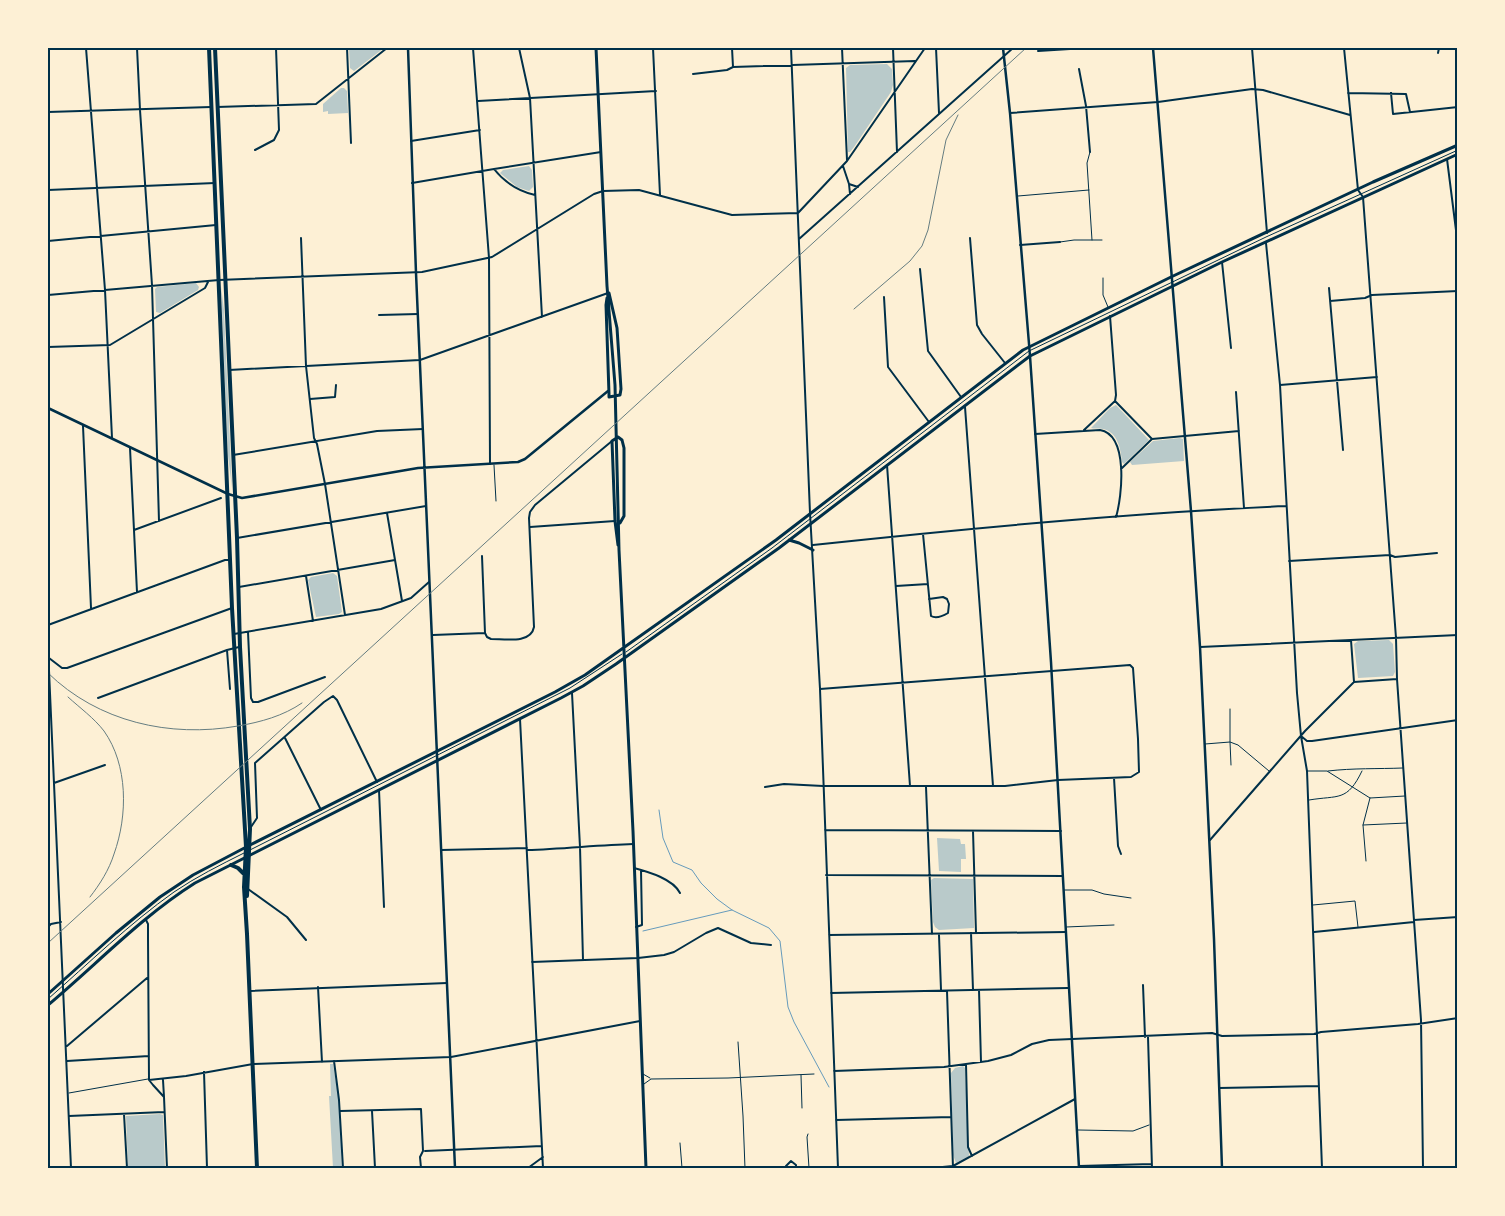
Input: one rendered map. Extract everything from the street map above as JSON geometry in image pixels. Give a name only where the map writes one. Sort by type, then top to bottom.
[{"type":"main road","points":[[209,48],[232,608],[234,634],[238,647],[250,829],[246,916]]},
{"type":"main road","points":[[215,48],[237,538],[240,633],[238,647],[248,851],[244,874],[257,1168]]},
{"type":"main road","points":[[596,48],[607,286],[615,385],[619,550],[625,652],[646,1168]]},
{"type":"main road","points":[[48,1005],[145,919],[182,891],[231,864],[248,851],[321,810],[377,782],[520,718],[572,692],[625,658],[811,523],[1030,356],[1110,316],[1266,232],[1359,192],[1458,146]]},
{"type":"main road","points":[[48,994],[91,955],[160,898],[193,875],[379,790],[437,756],[568,685],[624,648],[776,540],[1005,363],[1109,308],[1222,262],[1458,154]]},
{"type":"main road","points":[[607,286],[617,328],[621,389],[618,396],[609,397],[606,305],[608,294]]},
{"type":"main road","points":[[619,524],[624,516],[624,448],[621,438],[616,437],[612,441],[614,521],[619,550]]},
{"type":"main road","points":[[788,540],[813,547]]},
{"type":"main road","points":[[231,864],[244,874]]},
{"type":"street","points":[[86,48],[104,290],[112,438]]},
{"type":"street","points":[[137,48],[152,285],[159,521]]},
{"type":"street","points":[[256,150],[265,146],[277,136],[279,130],[276,48]]},
{"type":"street","points":[[347,48],[351,143]]},
{"type":"street","points":[[217,107],[316,104],[387,48]]},
{"type":"street","points":[[408,48],[412,184],[455,1168]]},
{"type":"street","points":[[473,48],[489,258],[492,464]]},
{"type":"street","points":[[519,48],[530,98],[542,317]]},
{"type":"street","points":[[654,48],[660,195]]},
{"type":"street","points":[[732,48],[733,67]]},
{"type":"street","points":[[791,48],[810,518],[820,688],[838,1168]]},
{"type":"street","points":[[842,48],[847,161]]},
{"type":"street","points":[[893,48],[897,152]]},
{"type":"street","points":[[48,294],[219,280],[416,273],[489,258],[594,194],[603,191],[635,190],[732,215],[798,212],[847,161],[925,48]]},
{"type":"street","points":[[936,48],[939,113]]},
{"type":"street","points":[[1003,48],[1030,356],[1058,780],[1079,1167],[1152,1164]]},
{"type":"street","points":[[799,239],[1013,48]]},
{"type":"street","points":[[1038,51],[1086,48]]},
{"type":"street","points":[[1153,48],[1191,511],[1200,647],[1210,841],[1222,1168]]},
{"type":"street","points":[[1252,48],[1266,232]]},
{"type":"street","points":[[1344,48],[1359,192],[1363,197],[1372,295],[1420,1023],[1423,1168]]},
{"type":"street","points":[[1438,53],[1439,48]]},
{"type":"street","points":[[693,74],[726,71],[733,67],[915,61]]},
{"type":"street","points":[[1078,69],[1086,106],[1090,152]]},
{"type":"street","points":[[1010,113],[1158,102],[1256,89],[1350,115]]},
{"type":"street","points":[[478,101],[656,91]]},
{"type":"street","points":[[1348,93],[1406,94],[1410,112]]},
{"type":"street","points":[[1391,93],[1393,114],[1458,107]]},
{"type":"street","points":[[48,112],[211,107]]},
{"type":"street","points":[[411,141],[480,130]]},
{"type":"street","points":[[412,184],[601,152]]},
{"type":"street","points":[[1447,158],[1458,246]]},
{"type":"street","points":[[843,166],[850,194]]},
{"type":"street","points":[[494,169],[510,185],[535,195]]},
{"type":"street","points":[[48,190],[215,183]]},
{"type":"street","points":[[849,184],[858,187]]},
{"type":"street","points":[[48,241],[216,225]]},
{"type":"street","points":[[217,238],[223,238]]},
{"type":"street","points":[[301,238],[306,366],[316,441],[345,615]]},
{"type":"street","points":[[970,238],[977,325],[1005,363]]},
{"type":"street","points":[[1020,246],[1060,242]]},
{"type":"street","points":[[1266,242],[1280,386],[1301,736],[1307,772],[1322,1168]]},
{"type":"street","points":[[1222,262],[1231,348]]},
{"type":"street","points":[[920,269],[928,351],[961,397]]},
{"type":"street","points":[[48,347],[107,345],[113,343],[205,288],[209,281]]},
{"type":"street","points":[[1329,288],[1343,450]]},
{"type":"street","points":[[1330,301],[1365,298],[1372,295],[1458,291]]},
{"type":"street","points":[[228,370],[420,360],[608,294]]},
{"type":"street","points":[[884,297],[888,367],[929,422]]},
{"type":"street","points":[[379,315],[418,314]]},
{"type":"street","points":[[1084,430],[1115,401],[1110,316]]},
{"type":"street","points":[[1280,386],[1376,377]]},
{"type":"street","points":[[310,399],[335,397],[336,385]]},
{"type":"street","points":[[48,408],[228,494],[242,498],[425,467],[515,463],[526,459],[608,391]]},
{"type":"street","points":[[1236,392],[1244,508]]},
{"type":"street","points":[[602,397],[609,397]]},
{"type":"street","points":[[1115,401],[1152,438]]},
{"type":"street","points":[[965,404],[993,786]]},
{"type":"street","points":[[83,425],[91,608]]},
{"type":"street","points":[[233,455],[377,431],[423,429]]},
{"type":"street","points":[[1035,434],[1102,430],[1114,439],[1118,448],[1121,469],[1120,500],[1116,517]]},
{"type":"street","points":[[1121,469],[1152,438],[1239,431]]},
{"type":"street","points":[[482,556],[485,633],[487,637],[492,639],[526,638],[533,632],[529,527],[529,518],[532,510],[612,441]]},
{"type":"street","points":[[130,448],[137,592]]},
{"type":"street","points":[[887,464],[910,786]]},
{"type":"street","points":[[134,530],[221,498]]},
{"type":"street","points":[[237,538],[426,506]]},
{"type":"street","points":[[813,547],[893,536],[1041,523],[1191,511],[1286,506]]},
{"type":"street","points":[[387,513],[402,601]]},
{"type":"street","points":[[529,527],[614,521]]},
{"type":"street","points":[[923,534],[931,616],[939,617],[948,614],[949,604],[947,598],[930,600]]},
{"type":"street","points":[[1289,560],[1396,557],[1437,553]]},
{"type":"street","points":[[48,625],[224,560],[230,560]]},
{"type":"street","points":[[238,587],[394,560]]},
{"type":"street","points":[[306,576],[313,620]]},
{"type":"street","points":[[234,634],[381,609],[411,598],[429,582]]},
{"type":"street","points":[[896,586],[928,584]]},
{"type":"street","points":[[48,657],[62,668],[67,668],[232,608]]},
{"type":"street","points":[[248,632],[251,698],[256,702],[325,677]]},
{"type":"street","points":[[432,635],[485,633]]},
{"type":"street","points":[[1200,647],[1458,634]]},
{"type":"street","points":[[1351,640],[1354,682]]},
{"type":"street","points":[[98,698],[238,647]]},
{"type":"street","points":[[48,648],[71,1168]]},
{"type":"street","points":[[227,650],[230,689]]},
{"type":"street","points":[[765,787],[784,784],[926,787],[993,786],[1058,780],[1114,778],[1138,774],[1136,708],[1133,668],[1131,666],[820,688]]},
{"type":"street","points":[[1210,841],[1301,736],[1354,682],[1397,679]]},
{"type":"street","points":[[572,692],[580,847],[583,960]]},
{"type":"street","points":[[250,829],[257,818],[254,766],[257,761],[333,696],[337,700],[377,782]]},
{"type":"street","points":[[520,718],[543,1168]]},
{"type":"street","points":[[1301,736],[1308,741],[1312,741],[1458,720]]},
{"type":"street","points":[[285,737],[321,810]]},
{"type":"street","points":[[54,783],[105,765]]},
{"type":"street","points":[[1114,778],[1118,846],[1121,854]]},
{"type":"street","points":[[926,787],[932,934]]},
{"type":"street","points":[[379,790],[384,907]]},
{"type":"street","points":[[825,830],[1061,831]]},
{"type":"street","points":[[973,831],[976,933]]},
{"type":"street","points":[[442,850],[527,849],[633,844]]},
{"type":"street","points":[[634,868],[657,874],[662,879],[673,883],[680,893]]},
{"type":"street","points":[[636,927],[642,924],[641,870]]},
{"type":"street","points":[[826,875],[1063,876]]},
{"type":"street","points":[[246,888],[287,916],[306,940]]},
{"type":"street","points":[[1314,932],[1458,917]]},
{"type":"street","points":[[145,919],[148,924],[149,1080],[164,1097]]},
{"type":"street","points":[[48,927],[51,924],[61,922]]},
{"type":"street","points":[[532,962],[638,958],[674,952],[718,928],[751,943],[771,945]]},
{"type":"street","points":[[829,935],[1066,932]]},
{"type":"street","points":[[971,933],[973,990]]},
{"type":"street","points":[[939,934],[941,990]]},
{"type":"street","points":[[67,1046],[148,977]]},
{"type":"street","points":[[250,991],[447,983]]},
{"type":"street","points":[[1143,985],[1152,1168]]},
{"type":"street","points":[[318,987],[322,1062]]},
{"type":"street","points":[[831,993],[1069,988]]},
{"type":"street","points":[[947,990],[953,1167]]},
{"type":"street","points":[[979,990],[981,1062]]},
{"type":"street","points":[[834,1072],[950,1067],[995,1060],[1011,1055],[1038,1042],[1050,1040],[1212,1033],[1222,1036],[1318,1033],[1458,1018]]},
{"type":"street","points":[[149,1080],[253,1064],[451,1057],[640,1020]]},
{"type":"street","points":[[67,1061],[149,1056]]},
{"type":"street","points":[[334,1061],[340,1111],[343,1168]]},
{"type":"street","points":[[966,1063],[968,1147],[972,1156]]},
{"type":"street","points":[[204,1072],[207,1168]]},
{"type":"street","points":[[163,1079],[167,1168]]},
{"type":"street","points":[[1219,1088],[1319,1086]]},
{"type":"street","points":[[932,1168],[953,1167],[1076,1099]]},
{"type":"street","points":[[340,1111],[421,1109],[423,1151],[420,1157],[421,1168]]},
{"type":"street","points":[[372,1111],[375,1168]]},
{"type":"street","points":[[69,1116],[165,1112]]},
{"type":"street","points":[[124,1114],[126,1168]]},
{"type":"street","points":[[836,1120],[951,1117]]},
{"type":"street","points":[[423,1151],[542,1146]]},
{"type":"street","points":[[528,1168],[543,1157]]},
{"type":"street","points":[[786,1168],[791,1160],[796,1165],[796,1168]]},
{"type":"lane","points":[[48,999],[91,960],[169,896],[203,874],[570,688],[625,652],[772,548],[1029,349],[1359,192],[1458,150]]},
{"type":"lane","points":[[1090,152],[1087,163],[1092,240]]},
{"type":"lane","points":[[1017,196],[1089,190]]},
{"type":"lane","points":[[1060,242],[1102,240]]},
{"type":"lane","points":[[1102,278],[1103,295],[1109,308]]},
{"type":"lane","points":[[492,464],[496,501]]},
{"type":"lane","points":[[1230,709],[1231,765]]},
{"type":"lane","points":[[1205,744],[1230,742],[1238,744],[1270,771]]},
{"type":"lane","points":[[1307,772],[1348,768],[1363,770],[1403,768]]},
{"type":"lane","points":[[1308,800],[1342,796],[1353,788],[1363,770]]},
{"type":"lane","points":[[1327,771],[1370,798],[1405,796]]},
{"type":"lane","points":[[1366,861],[1363,825],[1370,798]]},
{"type":"lane","points":[[1363,825],[1407,823]]},
{"type":"lane","points":[[1064,890],[1092,890],[1104,894],[1131,898]]},
{"type":"lane","points":[[1313,905],[1354,901],[1358,928]]},
{"type":"lane","points":[[1066,927],[1114,925]]},
{"type":"lane","points":[[738,1042],[744,1168]]},
{"type":"lane","points":[[643,1073],[651,1079]]},
{"type":"lane","points":[[800,1074],[802,1108]]},
{"type":"lane","points":[[643,1085],[651,1079],[814,1074]]},
{"type":"lane","points":[[68,1093],[149,1080]]},
{"type":"lane","points":[[1078,1130],[1133,1131],[1150,1124]]},
{"type":"lane","points":[[808,1134],[809,1168]]},
{"type":"lane","points":[[680,1143],[682,1168]]},
{"type":"shaded area","points":[[349,48],[384,48],[354,71],[350,68]]},
{"type":"shaded area","points":[[887,64],[892,69],[893,85],[891,92],[854,147],[848,152],[846,68],[850,65]]},
{"type":"shaded area","points":[[341,88],[347,91],[348,113],[328,114],[328,111],[323,112],[323,104]]},
{"type":"shaded area","points":[[529,166],[532,170],[533,187],[529,191],[517,187],[500,173],[503,170]]},
{"type":"shaded area","points":[[196,283],[199,287],[198,290],[160,313],[156,312],[155,289],[157,287]]},
{"type":"shaded area","points":[[221,286],[224,310],[232,488],[228,456]]},
{"type":"shaded area","points":[[1116,405],[1149,440],[1124,464],[1118,442],[1112,434],[1103,429],[1091,428],[1110,408]]},
{"type":"shaded area","points":[[1183,439],[1184,461],[1132,465],[1130,462],[1153,441]]},
{"type":"shaded area","points":[[333,573],[337,576],[342,612],[316,617],[308,580],[311,577]]},
{"type":"shaded area","points":[[1389,640],[1393,644],[1395,672],[1393,676],[1358,678],[1354,644],[1358,641]]},
{"type":"shaded area","points":[[937,838],[960,839],[961,844],[965,844],[966,859],[961,859],[961,872],[939,871]]},
{"type":"shaded area","points":[[934,878],[973,879],[974,928],[939,930],[935,927],[933,922],[931,880]]},
{"type":"shaded area","points":[[330,1064],[333,1064],[339,1101],[342,1168],[333,1168],[329,1096],[331,1096]]},
{"type":"shaded area","points":[[963,1066],[965,1068],[969,1156],[956,1163],[953,1155],[951,1073],[955,1068]]},
{"type":"shaded area","points":[[163,1115],[165,1168],[128,1168],[126,1116]]},
{"type":"waterway","points":[[659,810],[663,838],[673,862],[692,870],[701,883],[717,899],[732,910],[769,928],[780,941],[788,1007],[794,1022],[829,1087]]},
{"type":"waterway","points":[[643,931],[732,910]]},
{"type":"railway","points":[[48,943],[1026,48]]},
{"type":"railway","points":[[854,309],[910,261],[922,246],[928,230],[946,140],[958,115]]},
{"type":"railway","points":[[48,673],[89,704],[136,722],[161,727],[187,730],[238,726],[272,718],[302,703]]},
{"type":"railway","points":[[68,697],[91,717],[104,731],[112,744],[118,759],[123,791],[122,823],[119,839],[110,866],[90,897]]}]
